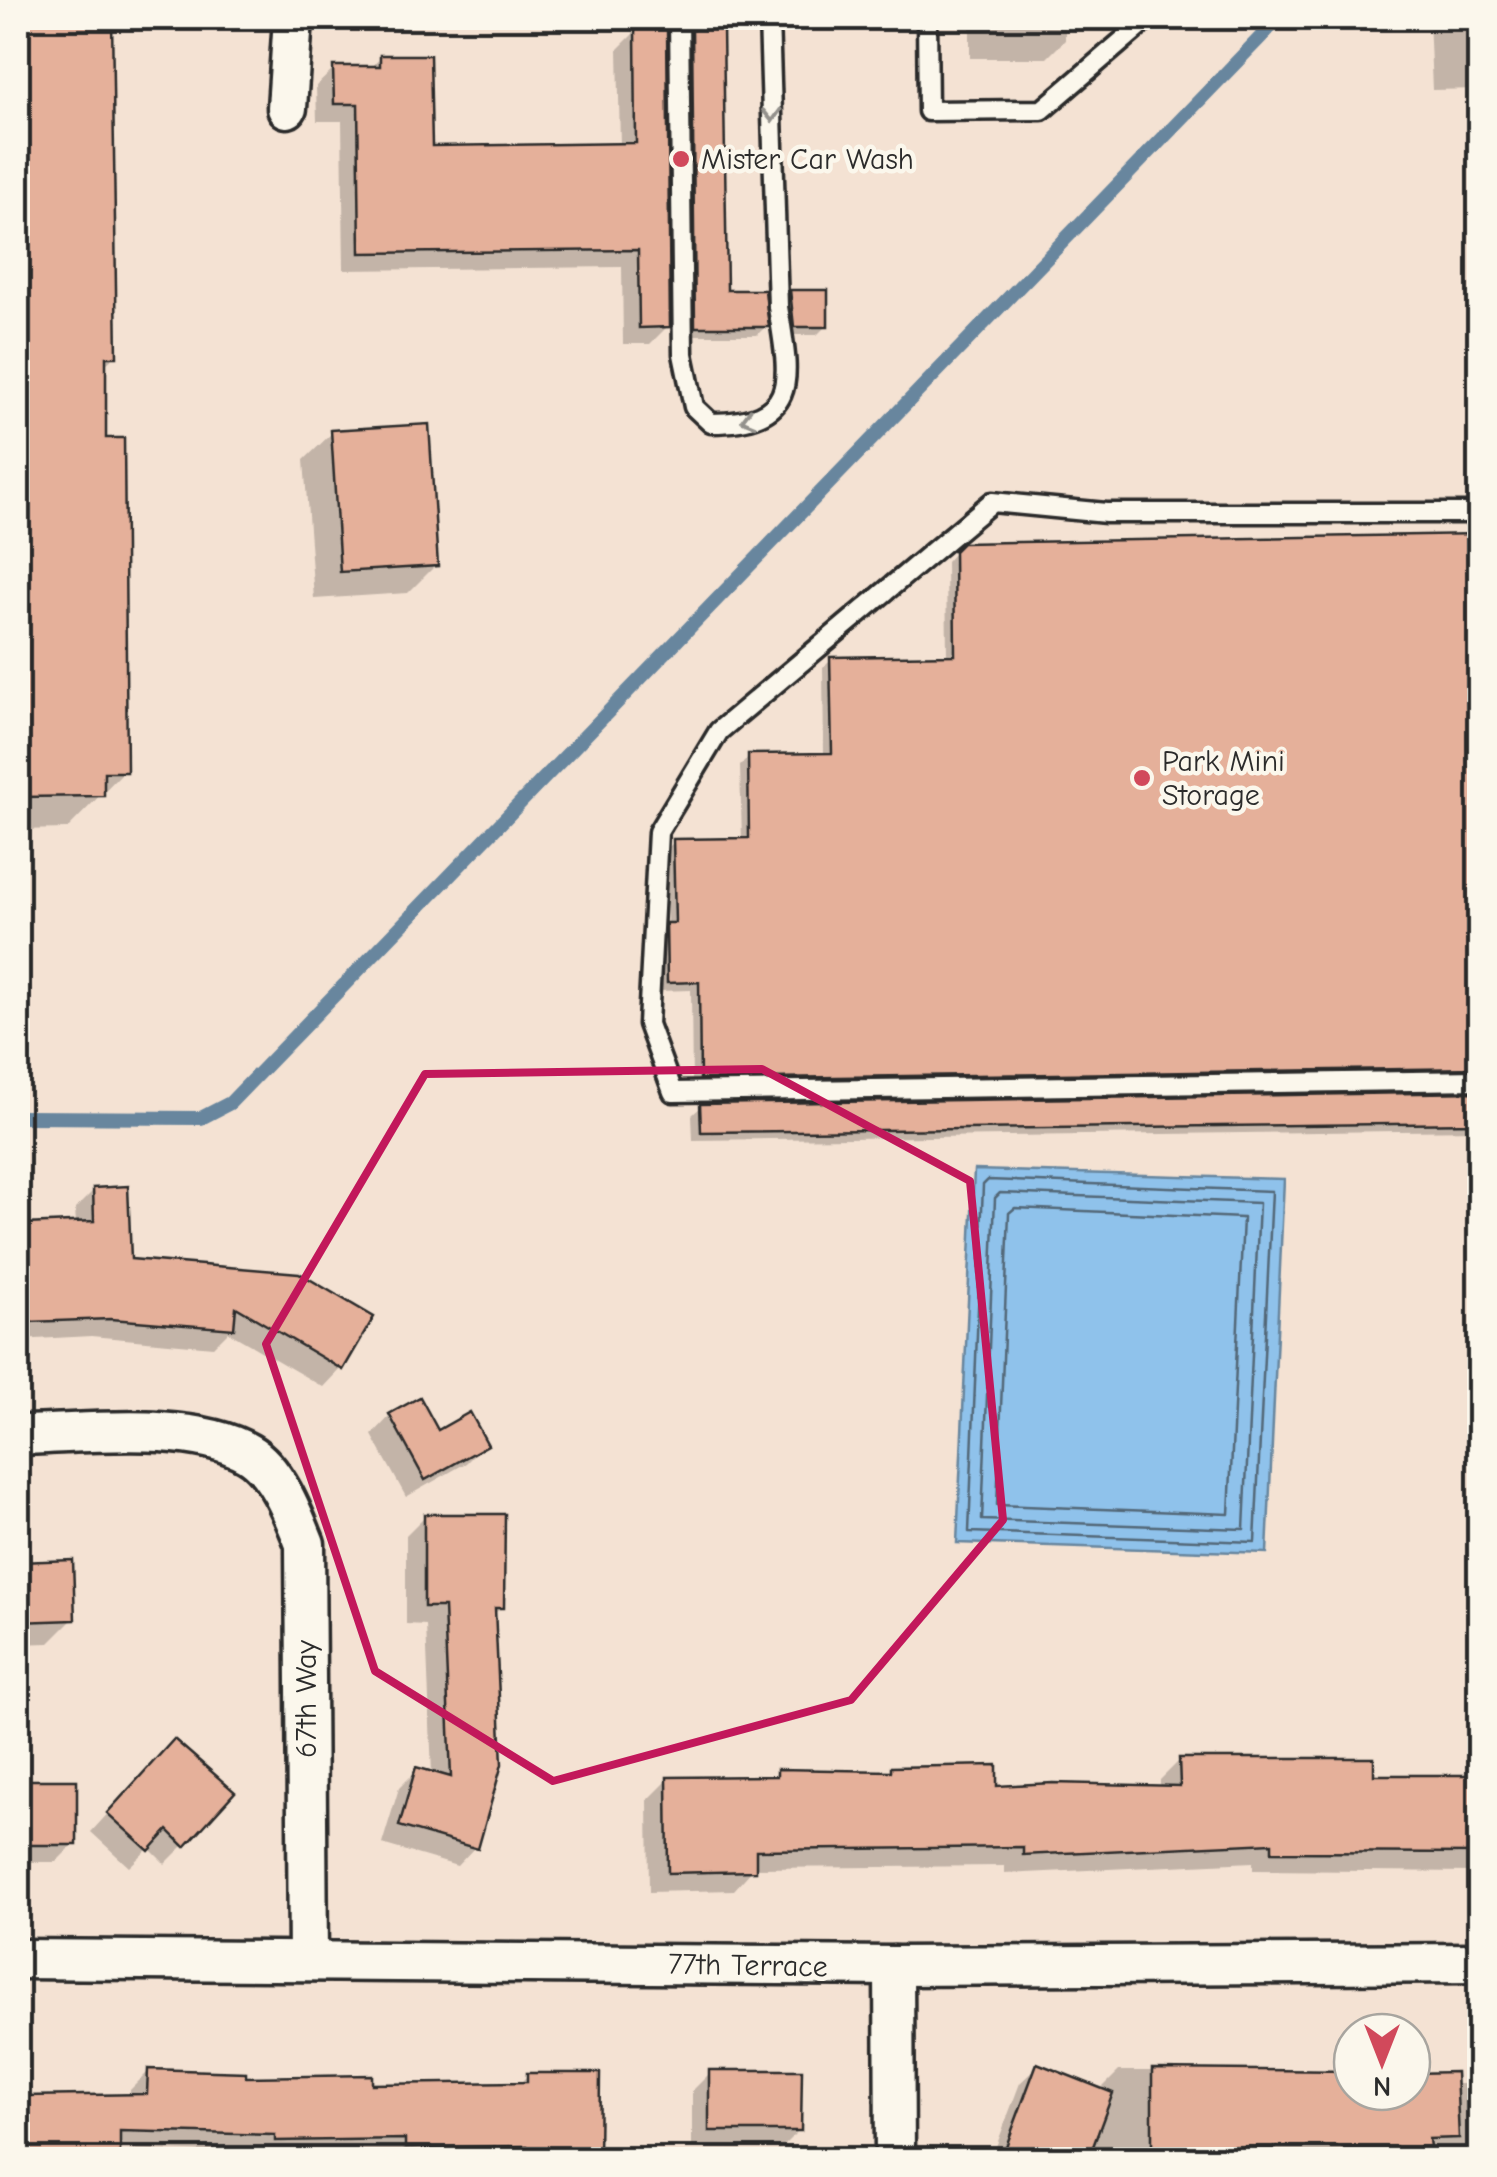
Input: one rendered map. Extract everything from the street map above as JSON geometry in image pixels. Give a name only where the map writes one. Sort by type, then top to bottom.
[{"type":"street","points":[[287,108],[293,18]]},
{"type":"street","name":"67th Way","points":[[18,1435],[194,1433],[251,1454],[287,1497],[305,1544],[308,1960]]},
{"type":"street","name":"77th Terrace","points":[[18,1960],[894,1966],[1480,1963]]},
{"type":"street","points":[[894,1966],[894,2160]]},
{"type":"lane","points":[[678,18],[683,354],[694,407],[701,417],[712,423],[739,423],[756,420],[771,410],[786,384],[778,307],[769,18]]},
{"type":"lane","points":[[927,18],[928,111],[1042,110],[1149,18]]},
{"type":"lane","points":[[1480,513],[1106,513],[992,502],[719,730],[658,832],[648,1024],[673,1092],[1480,1080]]},
{"type":"highlighted area","points":[[762,1069],[970,1181],[1003,1520],[851,1700],[553,1781],[375,1671],[266,1344],[425,1074]]},
{"type":"water","points":[[974,1170],[1284,1179],[1267,1553],[957,1543]]},
{"type":"building","points":[[18,18],[112,18],[117,357],[106,357],[106,438],[124,438],[127,772],[104,772],[104,796],[18,797]]},
{"type":"building","points":[[723,27],[727,290],[765,290],[769,327],[695,327],[692,28]]},
{"type":"building","points":[[667,28],[670,327],[639,328],[638,250],[360,253],[358,104],[334,104],[333,66],[380,66],[380,55],[430,55],[432,146],[636,143],[635,29]]},
{"type":"building","points":[[790,290],[828,290],[828,327],[794,327]]},
{"type":"building","points":[[429,424],[438,566],[340,572],[331,430]]},
{"type":"building","points":[[1480,534],[1480,1068],[700,1079],[699,982],[667,983],[666,923],[675,923],[673,839],[749,838],[748,754],[832,753],[830,657],[955,655],[954,551],[962,543]]},
{"type":"building","points":[[1480,1092],[1480,1123],[701,1132],[700,1104]]},
{"type":"building","points":[[128,1186],[131,1259],[299,1273],[374,1317],[343,1370],[236,1307],[234,1329],[111,1319],[29,1322],[25,1224],[94,1221],[93,1188]]},
{"type":"building","points":[[420,1397],[438,1430],[470,1412],[488,1445],[425,1480],[389,1414]]},
{"type":"building","points":[[424,1514],[505,1514],[504,1608],[495,1608],[502,1764],[478,1849],[399,1826],[416,1767],[451,1777],[444,1607],[424,1607]]},
{"type":"building","points":[[73,1560],[75,1620],[18,1622],[18,1562]]},
{"type":"building","points":[[174,1739],[235,1792],[185,1847],[168,1830],[149,1851],[107,1813]]},
{"type":"building","points":[[1179,1758],[1374,1758],[1374,1775],[1480,1775],[1480,1853],[1272,1852],[1272,1843],[1023,1855],[1023,1847],[756,1850],[756,1871],[668,1873],[667,1777],[777,1776],[777,1769],[891,1771],[891,1767],[997,1765],[997,1786],[1180,1786]]},
{"type":"building","points":[[18,1780],[77,1780],[77,1845],[18,1845]]},
{"type":"building","points":[[1037,2063],[1113,2093],[1088,2160],[1001,2160]]},
{"type":"building","points":[[148,2069],[246,2072],[246,2077],[372,2075],[372,2084],[527,2082],[527,2073],[600,2073],[599,2160],[527,2160],[527,2146],[405,2148],[405,2139],[275,2141],[275,2135],[120,2131],[120,2154],[26,2155],[24,2096],[147,2094]]},
{"type":"building","points":[[1152,2069],[1332,2071],[1332,2112],[1432,2112],[1432,2073],[1456,2072],[1459,2138],[1429,2139],[1430,2147],[1152,2147]]},
{"type":"building","points":[[709,2070],[802,2070],[801,2131],[709,2131]]},
{"type":"waterway","points":[[18,1117],[201,1118],[230,1103],[1279,18]]},
{"type":"place","name":"Mister Car Wash","points":[[681,159]]},
{"type":"place","name":"Park Mini Storage","points":[[1142,778]]}]
